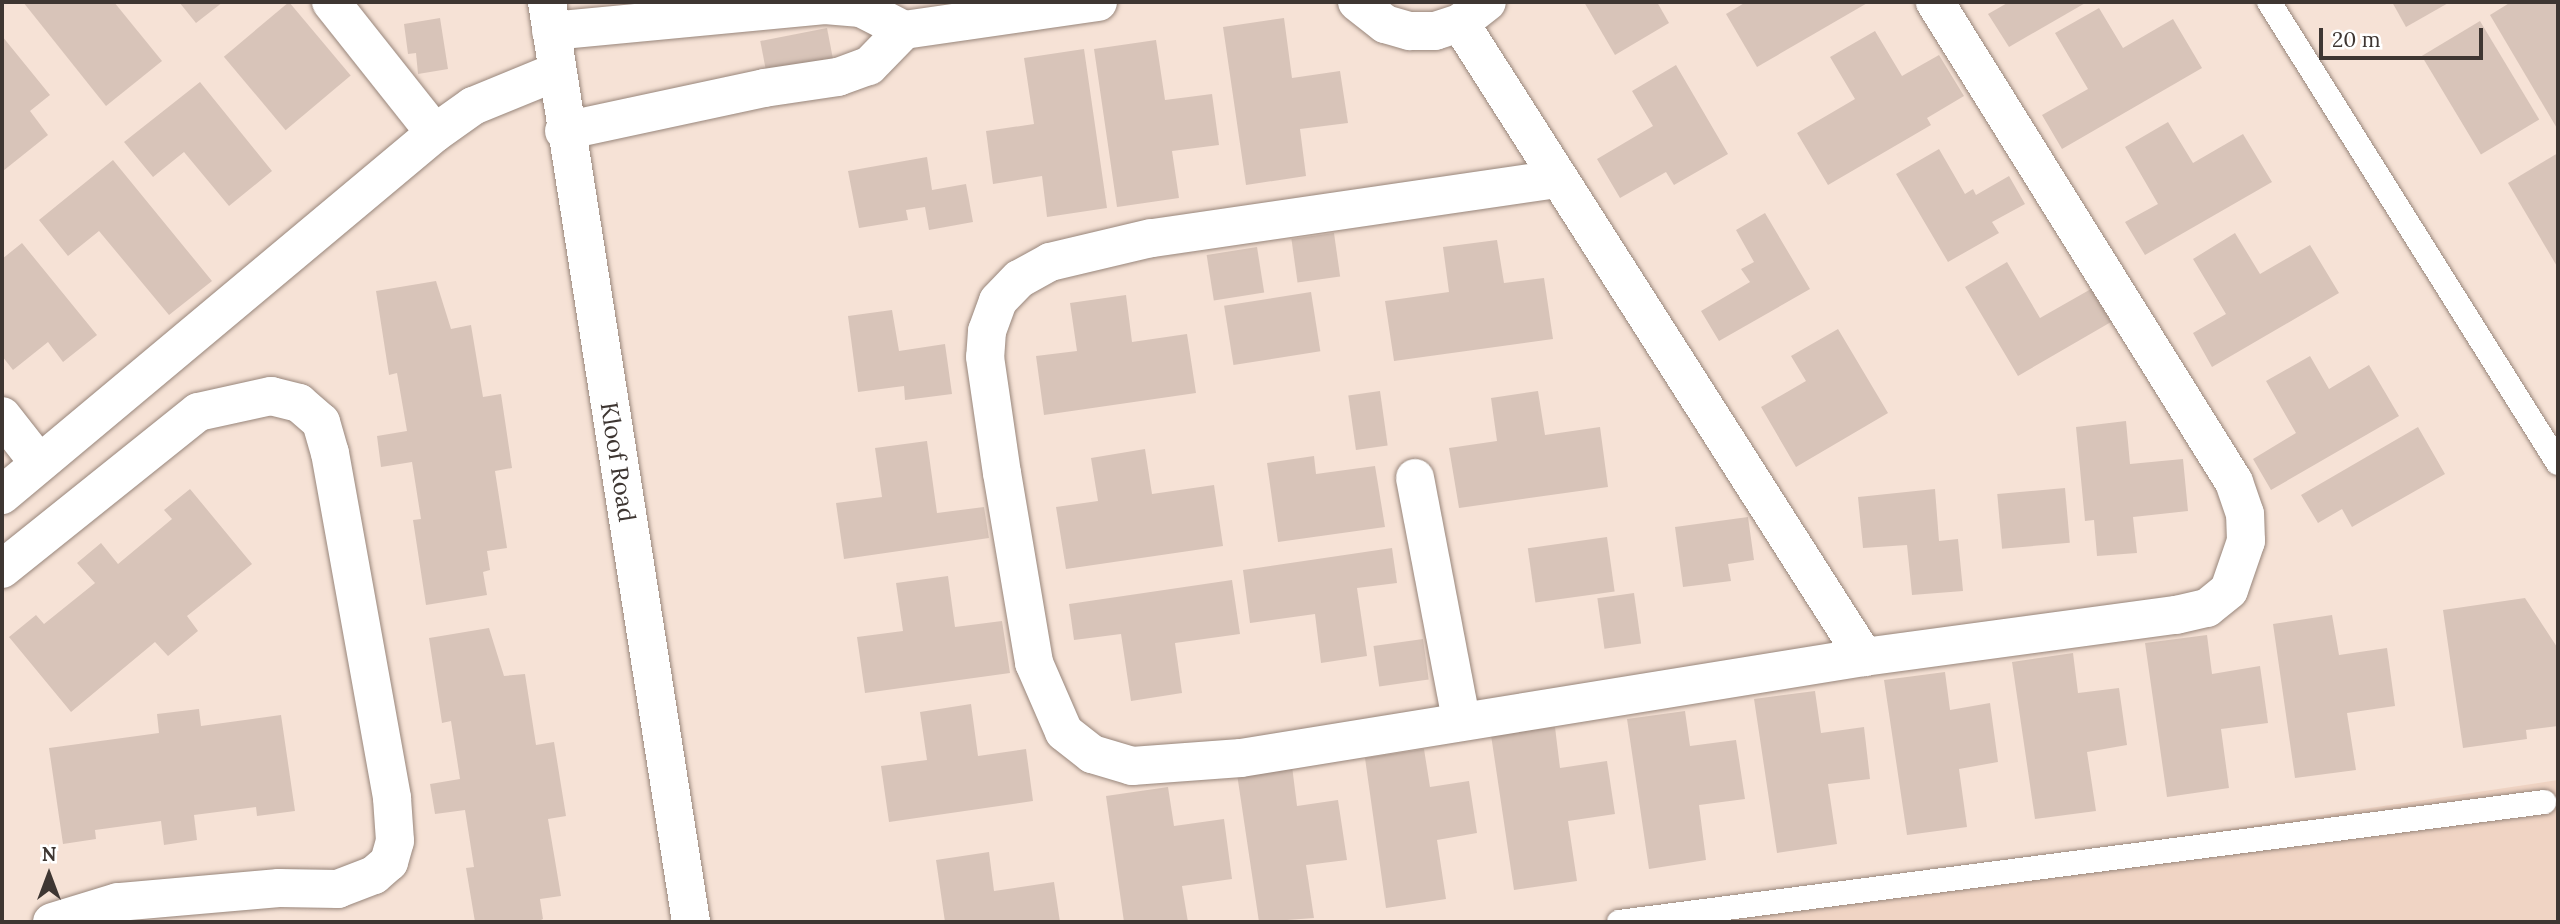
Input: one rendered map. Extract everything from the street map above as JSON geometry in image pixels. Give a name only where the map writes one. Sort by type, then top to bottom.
[{"type":"street","points":[[331,2],[435,133]]},
{"type":"street","points":[[549,16],[825,5],[861,8],[904,30],[1098,2]]},
{"type":"street","points":[[1357,2],[1385,24],[1410,31],[1436,31],[1474,12],[1557,179],[1864,657]]},
{"type":"street","points":[[1557,179],[1151,238],[1050,262],[1020,279],[998,301],[987,331],[985,357],[1034,663],[1064,732],[1092,754],[1132,766],[1241,758],[1461,719],[2207,608],[2229,590],[2246,541],[2245,514],[2234,482],[1935,2]]},
{"type":"street","name":"Kloof Road","points":[[549,16],[564,131],[691,922]]},
{"type":"street","points":[[564,131],[764,88],[838,77],[869,66],[904,30]]},
{"type":"street","points":[[2,495],[435,133],[473,106],[556,72]]},
{"type":"street","points":[[2,569],[162,437],[198,412],[271,396],[299,403],[321,422],[330,453],[392,798],[395,841],[389,862],[374,875],[338,889],[279,888],[118,902],[52,922]]},
{"type":"street","points":[[2,416],[39,463]]},
{"type":"street","points":[[1415,478],[1461,719]]},
{"type":"lane","points":[[2269,2],[2558,463]]},
{"type":"lane","points":[[1619,922],[2544,802]]},
{"type":"shaded area","points":[[2558,780],[2558,922],[1603,922]]},
{"type":"building","points":[[23,2],[114,2],[162,61],[106,106]]},
{"type":"building","points":[[179,2],[223,2],[196,23]]},
{"type":"building","points":[[289,2],[351,76],[286,130],[224,57]]},
{"type":"building","points":[[1584,2],[1657,2],[1669,23],[1615,55]]},
{"type":"building","points":[[1746,2],[1869,2],[1757,67],[1726,14]]},
{"type":"building","points":[[2009,2],[2087,2],[2009,47],[1988,14]]},
{"type":"building","points":[[2392,2],[2450,2],[2406,27]]},
{"type":"building","points":[[2511,2],[2558,2],[2558,130],[2490,15]]},
{"type":"building","points":[[2099,8],[2123,48],[2173,19],[2202,68],[2062,149],[2042,115],[2088,89],[2055,33]]},
{"type":"building","points":[[440,18],[448,69],[418,74],[416,53],[408,54],[404,24]]},
{"type":"building","points":[[1284,18],[1292,78],[1340,71],[1348,123],[1300,129],[1306,176],[1246,185],[1223,27]]},
{"type":"building","points":[[2480,21],[2539,120],[2481,155],[2422,56]]},
{"type":"building","points":[[827,28],[833,59],[766,72],[760,41]]},
{"type":"building","points":[[1875,31],[1902,76],[1939,55],[1964,96],[1927,118],[1931,125],[1828,185],[1797,133],[1855,99],[1830,57]]},
{"type":"building","points":[[2,36],[50,95],[30,111],[48,135],[3,171]]},
{"type":"building","points":[[1156,40],[1165,100],[1212,94],[1219,145],[1172,151],[1179,198],[1117,207],[1094,49]]},
{"type":"building","points":[[1084,49],[1107,208],[1047,217],[1042,176],[993,184],[986,131],[1034,124],[1024,58]]},
{"type":"building","points":[[1676,65],[1728,154],[1674,185],[1666,172],[1620,198],[1597,159],[1653,126],[1632,91]]},
{"type":"building","points":[[200,82],[272,171],[229,206],[184,152],[153,177],[124,142]]},
{"type":"building","points":[[2168,122],[2193,163],[2243,134],[2272,182],[2145,255],[2125,222],[2158,204],[2125,147]]},
{"type":"building","points":[[1939,149],[1965,194],[1973,189],[1976,195],[2009,176],[2025,204],[1992,222],[1999,233],[1948,262],[1896,174]]},
{"type":"building","points":[[2558,153],[2558,268],[2508,183]]},
{"type":"building","points":[[927,157],[932,190],[966,184],[973,222],[929,230],[925,207],[906,210],[908,220],[859,228],[848,171]]},
{"type":"building","points":[[113,160],[212,281],[169,315],[99,231],[68,256],[39,220]]},
{"type":"building","points":[[1765,213],[1810,289],[1719,341],[1701,311],[1750,282],[1741,269],[1754,262],[1736,230]]},
{"type":"building","points":[[1334,233],[1340,277],[1298,283],[1291,239]]},
{"type":"building","points":[[2235,233],[2260,274],[2310,245],[2339,293],[2212,367],[2193,333],[2226,314],[2193,259]]},
{"type":"building","points":[[1497,240],[1504,283],[1544,278],[1553,339],[1394,361],[1385,301],[1449,292],[1443,247]]},
{"type":"building","points":[[22,243],[97,335],[63,362],[48,342],[13,370],[2,356],[2,259]]},
{"type":"building","points":[[1257,247],[1264,292],[1214,300],[1207,255]]},
{"type":"building","points":[[2007,262],[2040,318],[2091,289],[2111,322],[2018,376],[1965,287]]},
{"type":"building","points":[[436,281],[451,329],[471,325],[483,397],[501,394],[512,468],[495,471],[507,548],[487,551],[490,570],[483,572],[487,595],[426,605],[413,520],[421,519],[412,462],[381,467],[377,436],[407,431],[397,373],[389,375],[376,291]]},
{"type":"building","points":[[1311,292],[1320,351],[1233,365],[1224,306]]},
{"type":"building","points":[[1126,295],[1132,342],[1187,334],[1196,393],[1044,415],[1036,356],[1077,351],[1070,303]]},
{"type":"building","points":[[892,310],[899,351],[945,344],[952,394],[905,400],[904,386],[858,392],[848,316]]},
{"type":"building","points":[[1838,329],[1888,413],[1796,467],[1761,407],[1806,381],[1791,356]]},
{"type":"building","points":[[2310,356],[2329,389],[2369,365],[2399,416],[2271,490],[2253,459],[2296,433],[2266,381]]},
{"type":"building","points":[[1380,391],[1388,445],[1356,450],[1348,395]]},
{"type":"building","points":[[1538,391],[1545,435],[1600,427],[1608,487],[1459,508],[1449,448],[1497,441],[1491,398]]},
{"type":"building","points":[[2126,421],[2130,464],[2183,459],[2188,511],[2133,517],[2137,553],[2097,556],[2094,520],[2085,521],[2076,427]]},
{"type":"building","points":[[2418,427],[2445,474],[2352,527],[2342,509],[2318,523],[2301,495]]},
{"type":"building","points":[[927,441],[937,513],[984,507],[989,538],[844,559],[836,503],[882,497],[875,448]]},
{"type":"building","points":[[1145,449],[1152,494],[1214,485],[1223,546],[1066,569],[1056,507],[1098,501],[1091,458]]},
{"type":"building","points":[[1314,456],[1316,474],[1375,466],[1385,527],[1278,542],[1267,463]]},
{"type":"building","points":[[2065,488],[2070,543],[2002,549],[1997,494]]},
{"type":"building","points":[[190,489],[252,564],[187,616],[198,631],[168,656],[155,642],[71,712],[9,637],[36,615],[44,624],[95,583],[77,563],[101,543],[118,564],[172,519],[164,510]]},
{"type":"building","points":[[1935,489],[1939,541],[1958,539],[1963,591],[1912,595],[1907,545],[1863,548],[1858,497]]},
{"type":"building","points":[[1748,517],[1754,560],[1728,564],[1731,581],[1683,587],[1675,527]]},
{"type":"building","points":[[1607,537],[1615,591],[1535,603],[1528,548]]},
{"type":"building","points":[[1392,548],[1397,583],[1357,588],[1367,656],[1321,663],[1315,614],[1250,623],[1243,570]]},
{"type":"building","points":[[948,576],[955,627],[1002,621],[1010,673],[865,693],[857,637],[903,631],[896,583]]},
{"type":"building","points":[[1232,580],[1240,634],[1175,643],[1182,693],[1131,701],[1121,634],[1074,640],[1069,604]]},
{"type":"building","points":[[1634,593],[1641,644],[1604,649],[1597,598]]},
{"type":"building","points":[[2525,598],[2557,647],[2558,726],[2526,730],[2527,739],[2463,748],[2443,610]]},
{"type":"building","points":[[2332,615],[2339,655],[2387,648],[2395,706],[2347,713],[2356,770],[2295,778],[2273,624]]},
{"type":"building","points":[[489,628],[504,676],[525,674],[536,745],[554,742],[566,816],[548,819],[561,896],[540,899],[543,919],[537,922],[475,922],[466,868],[474,867],[465,810],[435,814],[430,784],[460,779],[451,721],[442,723],[429,638]]},
{"type":"building","points":[[2207,635],[2212,674],[2260,666],[2268,723],[2221,729],[2229,788],[2167,797],[2145,643]]},
{"type":"building","points":[[1423,639],[1429,680],[1379,687],[1373,646]]},
{"type":"building","points":[[2073,653],[2078,693],[2119,688],[2127,745],[2087,752],[2096,811],[2035,819],[2012,662]]},
{"type":"building","points":[[1945,672],[1950,710],[1990,703],[1998,762],[1959,769],[1967,827],[1907,835],[1884,680]]},
{"type":"building","points":[[1815,691],[1821,733],[1864,727],[1870,779],[1828,784],[1837,844],[1777,853],[1754,699]]},
{"type":"building","points":[[971,704],[978,756],[1026,749],[1033,801],[889,822],[881,766],[927,760],[920,712]]},
{"type":"building","points":[[199,709],[201,726],[281,715],[295,811],[257,816],[256,807],[194,815],[197,840],[164,845],[161,821],[95,830],[96,839],[63,844],[49,748],[159,733],[157,714]]},
{"type":"building","points":[[1685,711],[1690,746],[1736,740],[1745,799],[1699,805],[1706,860],[1649,869],[1627,719]]},
{"type":"building","points":[[1555,727],[1560,768],[1607,761],[1615,814],[1568,821],[1577,881],[1514,890],[1491,735]]},
{"type":"building","points":[[1424,749],[1430,787],[1469,781],[1477,833],[1437,840],[1446,899],[1386,908],[1365,758]]},
{"type":"building","points":[[1292,766],[1297,806],[1338,800],[1347,860],[1306,865],[1314,918],[1259,922],[1237,774]]},
{"type":"building","points":[[1168,787],[1174,826],[1224,819],[1232,879],[1182,886],[1188,922],[1124,922],[1106,796]]},
{"type":"building","points":[[989,852],[994,891],[1054,882],[1060,922],[945,922],[936,860]]}]
